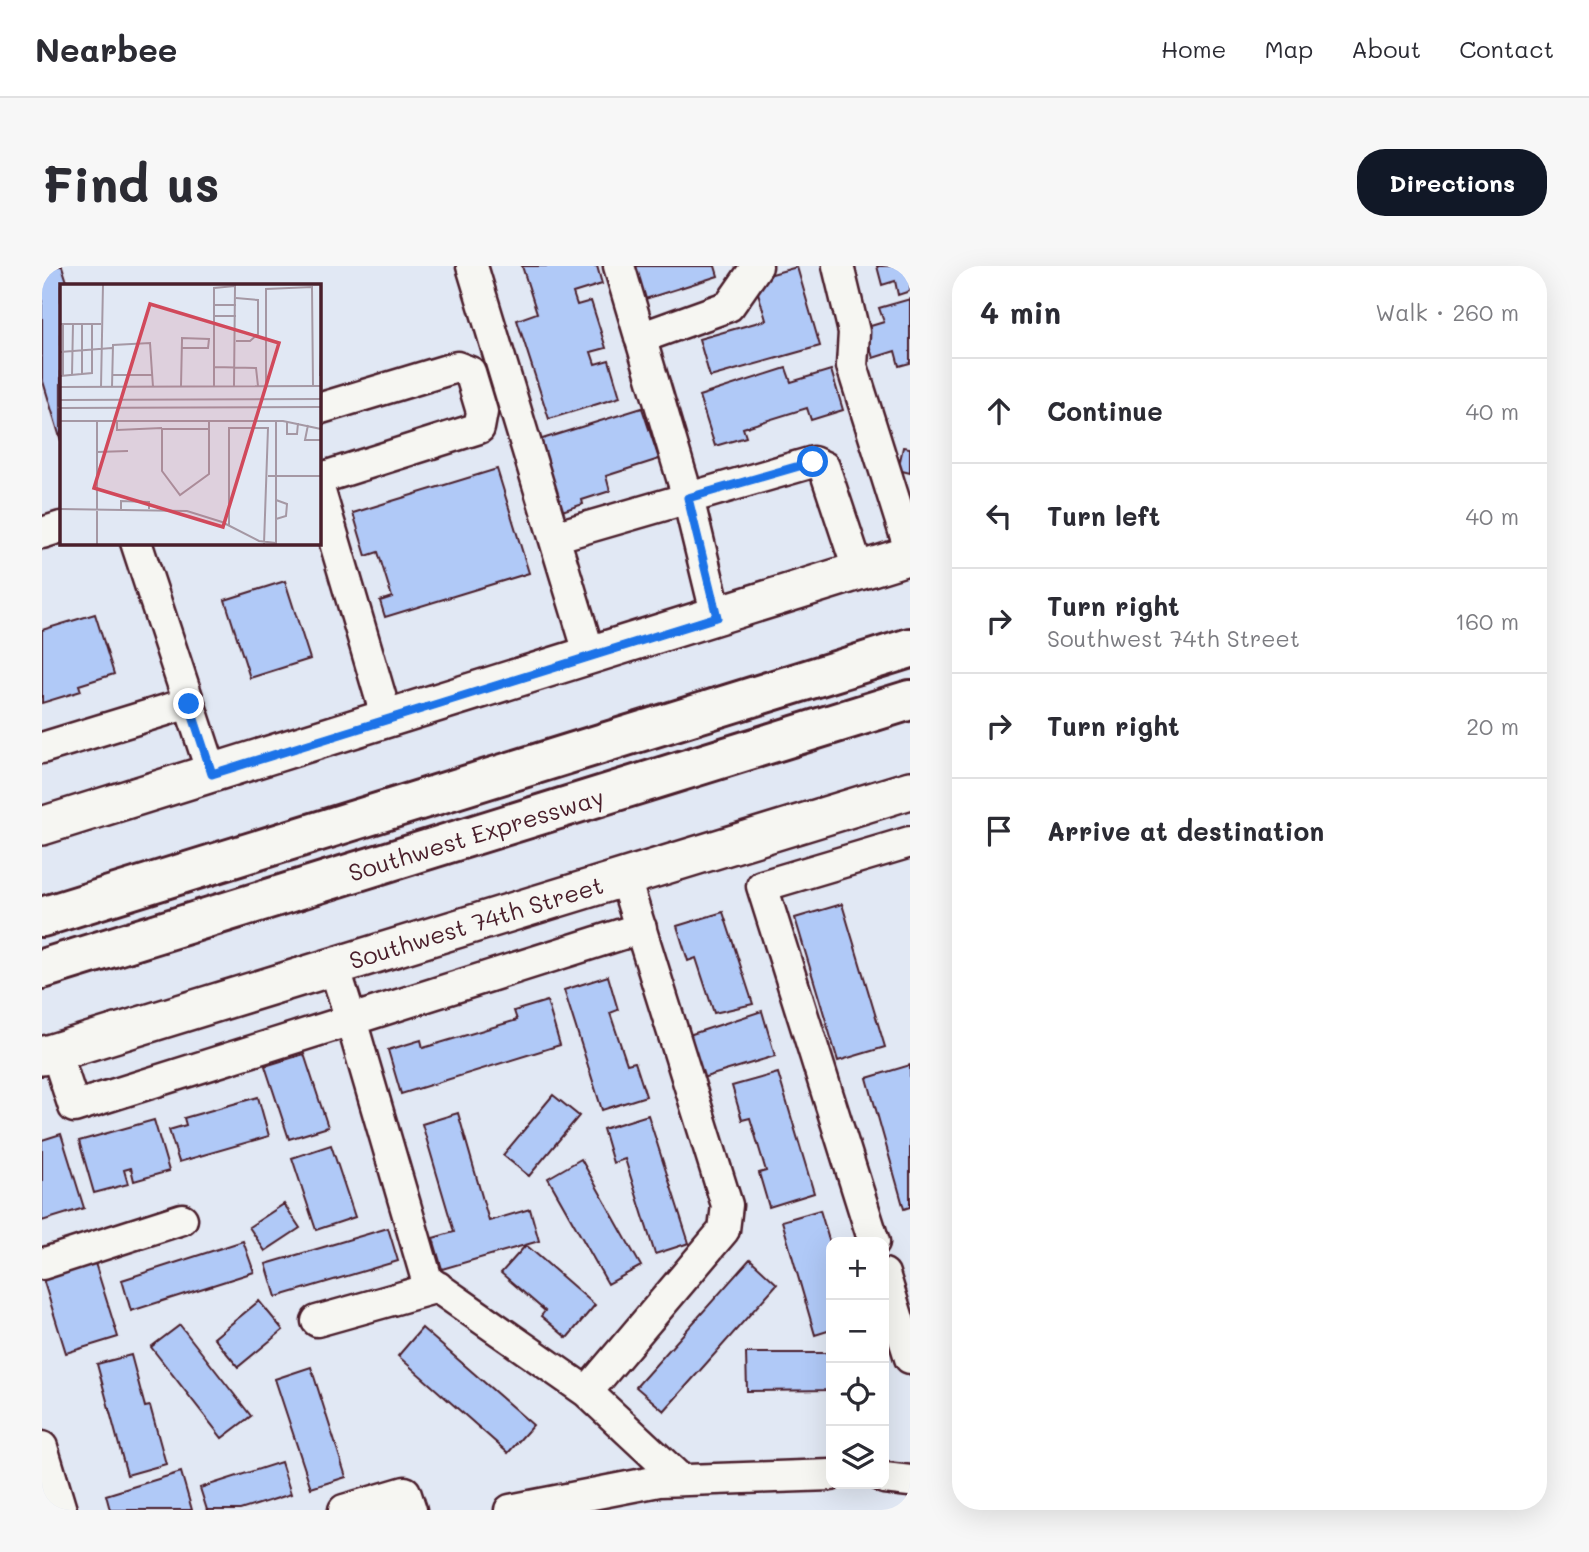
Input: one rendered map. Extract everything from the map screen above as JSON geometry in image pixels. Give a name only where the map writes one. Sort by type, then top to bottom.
[{"type":"highway","name":"Southwest Expressway","points":[[42,918],[910,648]]},
{"type":"highway","name":"Southwest Expressway","points":[[42,970],[910,700]]},
{"type":"main road","points":[[42,826],[717,617],[910,553]]},
{"type":"main road","name":"Southwest 74th Street","points":[[49,1054],[910,790]]},
{"type":"street","points":[[472,266],[590,656]]},
{"type":"street","points":[[619,266],[688,498],[717,617]]},
{"type":"street","points":[[640,338],[729,306],[757,266]]},
{"type":"street","points":[[838,266],[854,332],[852,366],[910,553]]},
{"type":"street","points":[[320,408],[457,367],[470,372],[482,412],[479,428],[320,477]]},
{"type":"street","points":[[554,537],[813,462],[824,467],[859,572]]},
{"type":"street","points":[[320,492],[387,719]]},
{"type":"street","points":[[42,533],[60,527]]},
{"type":"street","points":[[137,544],[212,774]]},
{"type":"street","points":[[42,748],[189,704]]},
{"type":"street","points":[[872,1237],[762,886],[910,842]]},
{"type":"street","points":[[587,1392],[724,1230],[727,1205],[624,876]]},
{"type":"street","points":[[49,1054],[74,1107],[641,928]]},
{"type":"street","points":[[334,966],[427,1280],[587,1392],[680,1479]]},
{"type":"street","points":[[42,1264],[183,1219]]},
{"type":"street","points":[[317,1321],[438,1287]]},
{"type":"street","points":[[889,1290],[910,1357]]},
{"type":"street","points":[[44,1458],[61,1510]]},
{"type":"street","points":[[510,1510],[608,1488],[680,1479],[826,1475]]},
{"type":"street","points":[[889,1479],[910,1481]]},
{"type":"street","points":[[344,1510],[405,1492],[411,1510]]},
{"type":"building","points":[[42,266],[62,266],[68,284],[60,284],[60,438],[42,378]]},
{"type":"building","points":[[522,266],[597,266],[602,284],[573,293],[577,305],[591,301],[606,348],[591,352],[595,364],[609,360],[620,397],[549,419],[517,320],[537,313]]},
{"type":"building","points":[[631,266],[715,266],[718,276],[642,300]]},
{"type":"building","points":[[877,266],[910,266],[910,291],[898,295],[895,281],[882,285]]},
{"type":"building","points":[[797,267],[820,346],[710,377],[699,339],[766,320],[754,279]]},
{"type":"building","points":[[910,299],[910,363],[899,366],[895,351],[873,358],[864,328],[884,322],[879,308]]},
{"type":"building","points":[[786,368],[791,382],[831,370],[843,410],[811,420],[807,408],[743,428],[746,437],[715,446],[699,396]]},
{"type":"building","points":[[642,408],[659,459],[606,476],[610,491],[582,500],[583,504],[559,512],[536,441]]},
{"type":"building","points":[[903,447],[910,448],[910,473],[898,470]]},
{"type":"building","points":[[497,469],[529,573],[385,617],[380,601],[392,597],[378,552],[366,556],[353,513]]},
{"type":"building","points":[[285,581],[310,659],[250,678],[225,600]]},
{"type":"building","points":[[95,614],[114,674],[79,685],[81,691],[42,703],[42,630]]},
{"type":"building","points":[[842,904],[885,1047],[838,1061],[795,918]]},
{"type":"building","points":[[723,912],[753,1004],[714,1013],[696,958],[688,961],[677,926]]},
{"type":"building","points":[[608,976],[618,1010],[610,1013],[627,1064],[635,1062],[646,1096],[602,1110],[564,990]]},
{"type":"building","points":[[547,1001],[560,1045],[401,1094],[388,1050],[421,1040],[423,1048],[517,1020],[514,1011]]},
{"type":"building","points":[[762,1011],[775,1056],[702,1078],[689,1035]]},
{"type":"building","points":[[304,1054],[328,1127],[289,1139],[265,1066]]},
{"type":"building","points":[[910,1065],[910,1207],[904,1209],[867,1078]]},
{"type":"building","points":[[778,1073],[814,1193],[769,1207],[759,1173],[766,1171],[750,1118],[742,1120],[732,1086]]},
{"type":"building","points":[[553,1095],[579,1116],[529,1176],[503,1155]]},
{"type":"building","points":[[258,1097],[269,1136],[179,1162],[169,1130],[186,1125],[184,1118]]},
{"type":"building","points":[[458,1113],[489,1221],[530,1209],[539,1241],[442,1269],[433,1238],[454,1232],[422,1124]]},
{"type":"building","points":[[648,1115],[689,1243],[655,1254],[625,1159],[613,1163],[603,1129]]},
{"type":"building","points":[[154,1120],[169,1171],[134,1181],[131,1168],[124,1170],[128,1184],[94,1193],[79,1141]]},
{"type":"building","points":[[61,1134],[84,1208],[42,1221],[42,1140]]},
{"type":"building","points":[[331,1145],[355,1217],[316,1230],[292,1158]]},
{"type":"building","points":[[581,1159],[641,1266],[608,1284],[548,1178]]},
{"type":"building","points":[[284,1204],[300,1228],[265,1251],[249,1227]]},
{"type":"building","points":[[820,1210],[828,1237],[826,1332],[815,1335],[782,1221]]},
{"type":"building","points":[[388,1228],[398,1261],[276,1297],[266,1264]]},
{"type":"building","points":[[243,1241],[254,1272],[131,1311],[122,1280]]},
{"type":"building","points":[[526,1245],[595,1305],[567,1338],[541,1316],[545,1311],[501,1273]]},
{"type":"building","points":[[750,1259],[777,1284],[664,1411],[636,1387]]},
{"type":"building","points":[[95,1263],[118,1337],[66,1353],[43,1279]]},
{"type":"building","points":[[259,1301],[283,1330],[238,1367],[214,1338]]},
{"type":"building","points":[[180,1325],[251,1416],[222,1438],[151,1347]]},
{"type":"building","points":[[422,1328],[533,1425],[508,1453],[398,1356]]},
{"type":"building","points":[[746,1353],[826,1353],[826,1390],[747,1391]]},
{"type":"building","points":[[131,1355],[145,1407],[150,1406],[166,1464],[127,1475],[97,1364]]},
{"type":"building","points":[[311,1367],[346,1477],[311,1488],[275,1379]]},
{"type":"building","points":[[281,1462],[291,1494],[240,1510],[207,1510],[200,1488]]},
{"type":"building","points":[[181,1472],[192,1510],[110,1510],[106,1495]]},
{"type":"route","points":[[189,704],[212,774],[717,617],[688,498],[813,462]]}]
